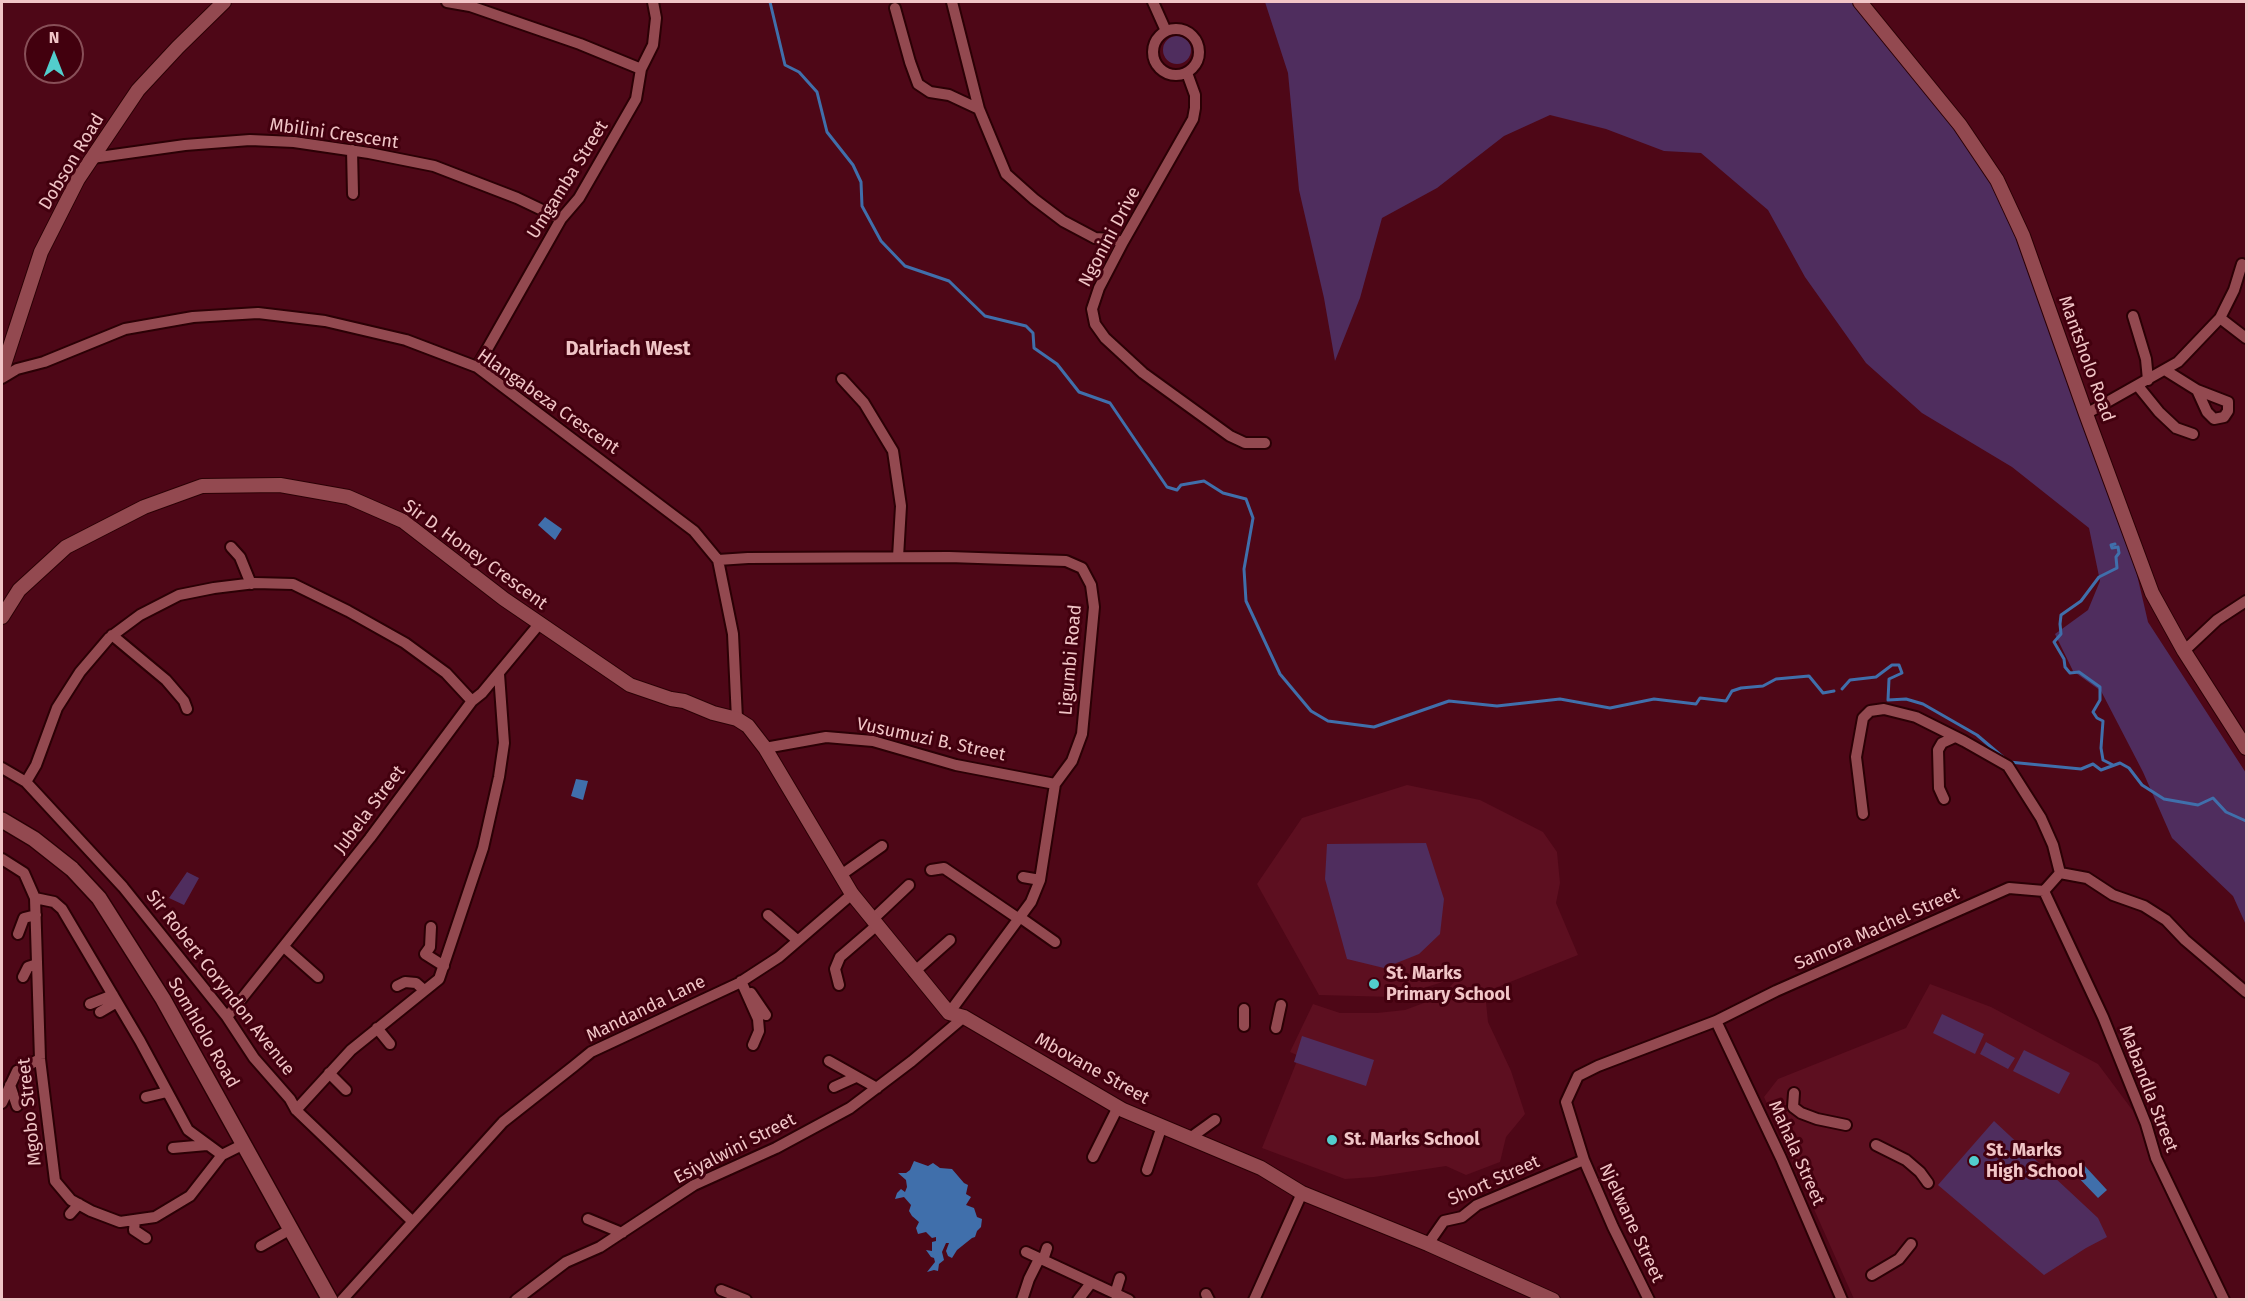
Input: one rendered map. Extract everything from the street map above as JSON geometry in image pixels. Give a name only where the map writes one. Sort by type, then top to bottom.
[{"type":"main road","name":"Somhlolo Road","points":[[2,820],[34,839],[72,869],[99,897],[163,999],[330,1299]]},
{"type":"street","name":"Dobson Road","points":[[2,372],[41,252],[78,179],[138,90],[224,2]]},
{"type":"street","points":[[447,2],[470,6],[580,44],[641,69]]},
{"type":"street","name":"Umgamba Street","points":[[477,367],[561,219],[579,198],[636,99],[641,69],[653,45],[656,18],[653,2]]},
{"type":"street","points":[[952,2],[979,109],[1006,174],[1062,221],[1095,238],[1123,242]]},
{"type":"street","points":[[1153,2],[1166,30]]},
{"type":"street","name":"Mantsholo Road","points":[[1860,2],[1960,125],[1997,180],[2023,236],[2152,593],[2184,651],[2247,748]]},
{"type":"street","points":[[895,8],[918,84],[930,92],[950,95],[979,109]]},
{"type":"street","points":[[1176,28],[1184,30],[1193,35],[1198,44],[1200,55],[1197,63],[1187,73],[1172,75],[1164,72],[1154,59],[1154,44],[1166,30],[1176,28]]},
{"type":"street","name":"Ngonini Drive","points":[[1187,73],[1195,95],[1193,119],[1123,242],[1095,299],[1092,309],[1095,324],[1105,338],[1143,374],[1230,436],[1245,443],[1265,443]]},
{"type":"street","name":"Mbilini Crescent","points":[[92,158],[185,145],[250,140],[294,142],[352,150],[434,166],[517,198],[561,219]]},
{"type":"street","points":[[352,150],[353,194]]},
{"type":"street","points":[[2086,414],[2178,362],[2220,318],[2234,290],[2242,264]]},
{"type":"street","name":"Hlangabeza Crescent","points":[[2,378],[16,369],[44,362],[125,328],[194,317],[258,314],[325,321],[406,339],[477,367],[694,531],[718,560],[733,634],[737,719]]},
{"type":"street","points":[[2133,316],[2146,359],[2148,380]]},
{"type":"street","points":[[2220,318],[2247,338]]},
{"type":"street","points":[[2164,370],[2197,390]]},
{"type":"street","points":[[842,379],[864,403],[894,451],[901,506],[898,557]]},
{"type":"street","points":[[2138,386],[2159,412],[2176,428],[2193,434]]},
{"type":"street","name":"Sir D. Honey Crescent","points":[[2,617],[19,590],[66,548],[144,507],[202,486],[280,485],[348,496],[403,521],[504,599],[630,685],[737,719]]},
{"type":"street","points":[[231,547],[240,557],[251,584]]},
{"type":"street","name":"Ligumbi Road","points":[[718,560],[898,557],[1066,561],[1082,568],[1091,585],[1094,607],[1082,734],[1072,761],[1055,784],[1040,880],[1031,903],[975,986],[949,1013]]},
{"type":"street","points":[[26,782],[36,765],[57,708],[80,672],[112,635],[140,615],[179,595],[251,584],[293,584],[348,610],[413,649],[446,673],[471,701]]},
{"type":"street","points":[[2184,651],[2217,620],[2247,601]]},
{"type":"street","name":"Jubela Street","points":[[227,1017],[370,838],[471,701],[482,693],[499,674],[540,623]]},
{"type":"street","points":[[112,635],[166,680],[184,701],[187,709]]},
{"type":"street","points":[[296,1110],[351,1050],[439,979],[483,849],[499,777],[504,743],[499,674]]},
{"type":"street","points":[[1863,814],[1856,757],[1863,718],[1870,711],[1884,709],[1916,717],[2008,766],[2041,818],[2053,845],[2060,873]]},
{"type":"street","points":[[737,719],[748,726],[765,748],[852,894],[949,1013]]},
{"type":"street","name":"Vusumuzi B. Street","points":[[765,748],[826,737],[873,741],[956,765],[1055,784]]},
{"type":"street","points":[[1944,799],[1939,788],[1938,750],[1942,743],[1955,737]]},
{"type":"street","name":"Sir Robert Coryndon Avenue","points":[[2,768],[26,782],[123,887],[227,1017],[254,1058],[290,1099],[296,1110],[412,1221]]},
{"type":"street","points":[[841,875],[882,846]]},
{"type":"street","name":"Mgobo Street","points":[[2,859],[24,873],[36,898],[40,1059],[55,1181],[71,1200],[120,1222],[155,1217],[190,1196],[222,1155],[244,1144]]},
{"type":"street","points":[[931,870],[944,868],[1055,942]]},
{"type":"street","points":[[2044,891],[2060,873]]},
{"type":"street","points":[[2060,873],[2087,878],[2113,895],[2145,906],[2166,920],[2185,940],[2247,992]]},
{"type":"street","points":[[1023,878],[1040,880]]},
{"type":"street","points":[[839,985],[835,969],[840,957],[909,885]]},
{"type":"street","name":"Samora Machel Street","points":[[1584,1160],[1566,1102],[1578,1076],[1598,1066],[1716,1021],[1784,988],[2009,888],[2044,891]]},
{"type":"street","name":"Mabandla Street","points":[[2044,891],[2103,1017],[2146,1124],[2156,1158],[2224,1299]]},
{"type":"street","name":"Mandanda Lane","points":[[342,1299],[503,1122],[591,1052],[741,981],[778,957],[852,894]]},
{"type":"street","points":[[36,898],[54,902],[62,909],[188,1130],[222,1155]]},
{"type":"street","points":[[18,934],[24,918],[36,915]]},
{"type":"street","points":[[768,915],[797,940]]},
{"type":"street","points":[[431,927],[430,947],[425,954],[444,966]]},
{"type":"street","points":[[914,972],[950,940]]},
{"type":"street","points":[[284,946],[318,977]]},
{"type":"street","points":[[23,976],[28,967],[38,964]]},
{"type":"street","points":[[741,981],[766,1015]]},
{"type":"street","points":[[741,981],[758,1019],[759,1030],[753,1045]]},
{"type":"street","points":[[398,986],[405,982],[416,983],[424,990]]},
{"type":"street","points":[[90,1004],[115,999]]},
{"type":"street","points":[[100,1012],[115,999]]},
{"type":"street","points":[[1276,1028],[1281,1005]]},
{"type":"street","points":[[1244,1009],[1244,1026]]},
{"type":"street","name":"Mbovane Street","points":[[949,1013],[963,1017],[1118,1107],[1261,1168],[1302,1193],[1428,1244],[1553,1299]]},
{"type":"street","name":"Esiyalwini Street","points":[[516,1299],[566,1262],[600,1247],[694,1185],[850,1108],[963,1017]]},
{"type":"street","name":"Mahala Street","points":[[1716,1021],[1782,1158],[1842,1299]]},
{"type":"street","points":[[377,1028],[390,1044]]},
{"type":"street","points":[[2,1103],[17,1071],[40,1059]]},
{"type":"street","points":[[830,1061],[877,1088]]},
{"type":"street","points":[[329,1073],[346,1090]]},
{"type":"street","points":[[834,1087],[856,1077]]},
{"type":"street","points":[[10,1085],[17,1106]]},
{"type":"street","points":[[146,1097],[167,1092]]},
{"type":"street","points":[[1794,1093],[1792,1107],[1801,1113],[1846,1125]]},
{"type":"street","points":[[1093,1157],[1118,1107]]},
{"type":"street","points":[[1190,1138],[1215,1120]]},
{"type":"street","points":[[1147,1170],[1162,1126]]},
{"type":"street","points":[[173,1148],[207,1145]]},
{"type":"street","points":[[1876,1145],[1906,1160],[1920,1172],[1928,1183]]},
{"type":"street","name":"Short Street","points":[[1428,1244],[1444,1221],[1462,1217],[1477,1205],[1584,1160]]},
{"type":"street","name":"Njelwane Street","points":[[1584,1160],[1613,1227],[1649,1299]]},
{"type":"street","points":[[1254,1299],[1302,1193]]},
{"type":"street","points":[[70,1214],[79,1204]]},
{"type":"street","points":[[588,1219],[622,1233]]},
{"type":"street","points":[[135,1220],[134,1230],[146,1238]]},
{"type":"street","points":[[261,1246],[291,1229]]},
{"type":"street","points":[[1872,1275],[1899,1259],[1911,1244]]},
{"type":"street","points":[[1022,1299],[1029,1279],[1047,1248]]},
{"type":"street","points":[[1026,1252],[1129,1299]]},
{"type":"street","points":[[1115,1293],[1120,1278]]},
{"type":"street","points":[[1078,1299],[1092,1283]]},
{"type":"street","points":[[721,1290],[746,1299]]},
{"type":"shaded area","points":[[1265,2],[1860,2],[1997,180],[2122,510],[2148,622],[2246,773],[2246,925],[2233,896],[2172,838],[2143,772],[2101,691],[2073,671],[2055,634],[2088,610],[2100,581],[2089,528],[2012,467],[1922,413],[1866,363],[1805,277],[1768,210],[1701,153],[1664,151],[1606,129],[1550,115],[1504,136],[1437,188],[1382,218],[1360,298],[1335,361],[1324,298],[1299,190],[1288,73]]},
{"type":"shaded area","points":[[1177,36],[1187,40],[1191,50],[1187,60],[1177,64],[1167,60],[1163,50],[1167,40]]},
{"type":"shaded area","name":"St. Marks Primary School","points":[[1407,785],[1480,800],[1543,832],[1557,852],[1560,883],[1556,903],[1578,955],[1485,992],[1488,1022],[1511,1071],[1525,1114],[1506,1137],[1500,1162],[1466,1175],[1446,1166],[1345,1179],[1262,1148],[1299,1056],[1290,1052],[1313,1004],[1340,1013],[1405,1010],[1440,997],[1459,977],[1394,997],[1319,995],[1257,884],[1302,818]]},
{"type":"shaded area","points":[[1426,843],[1444,899],[1440,934],[1419,954],[1384,968],[1347,959],[1325,879],[1327,844]]},
{"type":"shaded area","points":[[187,872],[199,878],[184,905],[169,898]]},
{"type":"shaded area","name":"St. Marks High School","points":[[1930,984],[1991,1007],[2098,1064],[2133,1111],[2218,1299],[1854,1299],[1764,1097],[1778,1079],[1906,1028]]},
{"type":"shaded area","points":[[1942,1014],[1984,1034],[1975,1054],[1933,1033]]},
{"type":"shaded area","points":[[1302,1036],[1374,1060],[1366,1086],[1294,1062]]},
{"type":"shaded area","points":[[1986,1042],[2015,1058],[2008,1069],[1980,1054]]},
{"type":"shaded area","points":[[2024,1050],[2070,1073],[2059,1094],[2013,1071]]},
{"type":"shaded area","points":[[1994,1121],[2098,1218],[2107,1237],[2044,1275],[1938,1185]]},
{"type":"water","points":[[545,517],[562,529],[555,540],[538,525]]},
{"type":"water","points":[[576,779],[588,781],[583,800],[571,796]]},
{"type":"water","points":[[914,1161],[928,1166],[933,1163],[940,1168],[952,1169],[968,1185],[966,1194],[971,1197],[966,1205],[974,1208],[977,1217],[982,1219],[981,1227],[975,1237],[957,1250],[952,1258],[946,1251],[949,1243],[946,1243],[942,1252],[944,1260],[939,1264],[938,1271],[927,1272],[935,1262],[926,1250],[932,1251],[932,1242],[936,1241],[936,1237],[932,1238],[926,1232],[918,1234],[916,1228],[919,1222],[909,1211],[911,1205],[904,1197],[895,1199],[901,1189],[905,1192],[907,1187],[906,1180],[898,1173],[906,1173],[910,1170]]},
{"type":"water","points":[[2083,1164],[2107,1190],[2098,1198],[2074,1173]]},
{"type":"waterway","points":[[770,2],[785,65],[799,72],[817,92],[827,132],[853,165],[861,182],[862,206],[881,241],[905,266],[949,281],[985,316],[1026,326],[1033,333],[1034,348],[1057,364],[1079,392],[1110,403],[1167,487],[1177,490],[1181,485],[1204,481],[1223,493],[1246,499],[1253,518],[1244,569],[1246,601],[1280,674],[1311,711],[1328,721],[1374,727],[1449,701],[1497,706],[1560,699],[1610,708],[1654,699],[1696,704],[1700,698],[1726,701],[1732,691],[1763,686],[1776,679],[1809,676],[1823,693],[1834,691]]},
{"type":"waterway","points":[[2113,765],[2103,760],[2101,748],[2103,721],[2093,712],[2100,700],[2100,687],[2079,672],[2070,673],[2054,642],[2061,634],[2061,615],[2081,601],[2099,577],[2117,568],[2118,547],[2112,548],[2111,545],[2115,544]]},
{"type":"waterway","points":[[1842,689],[1850,680],[1876,677],[1892,665],[1899,665],[1902,673],[1889,679],[1888,700],[1906,699],[1923,704],[1977,735],[2004,758]]},
{"type":"waterway","points":[[2009,762],[2081,769],[2093,764],[2101,770],[2120,763],[2129,768],[2142,785],[2164,799],[2198,805],[2213,798],[2226,812],[2246,821]]},
{"type":"place","name":"St. Marks Primary School","points":[[1374,984]]},
{"type":"place","name":"St. Marks School","points":[[1332,1140]]},
{"type":"place","name":"St. Marks High School","points":[[1974,1161]]},
{"type":"district","name":"Dalriach West","points":[[628,349]]}]
